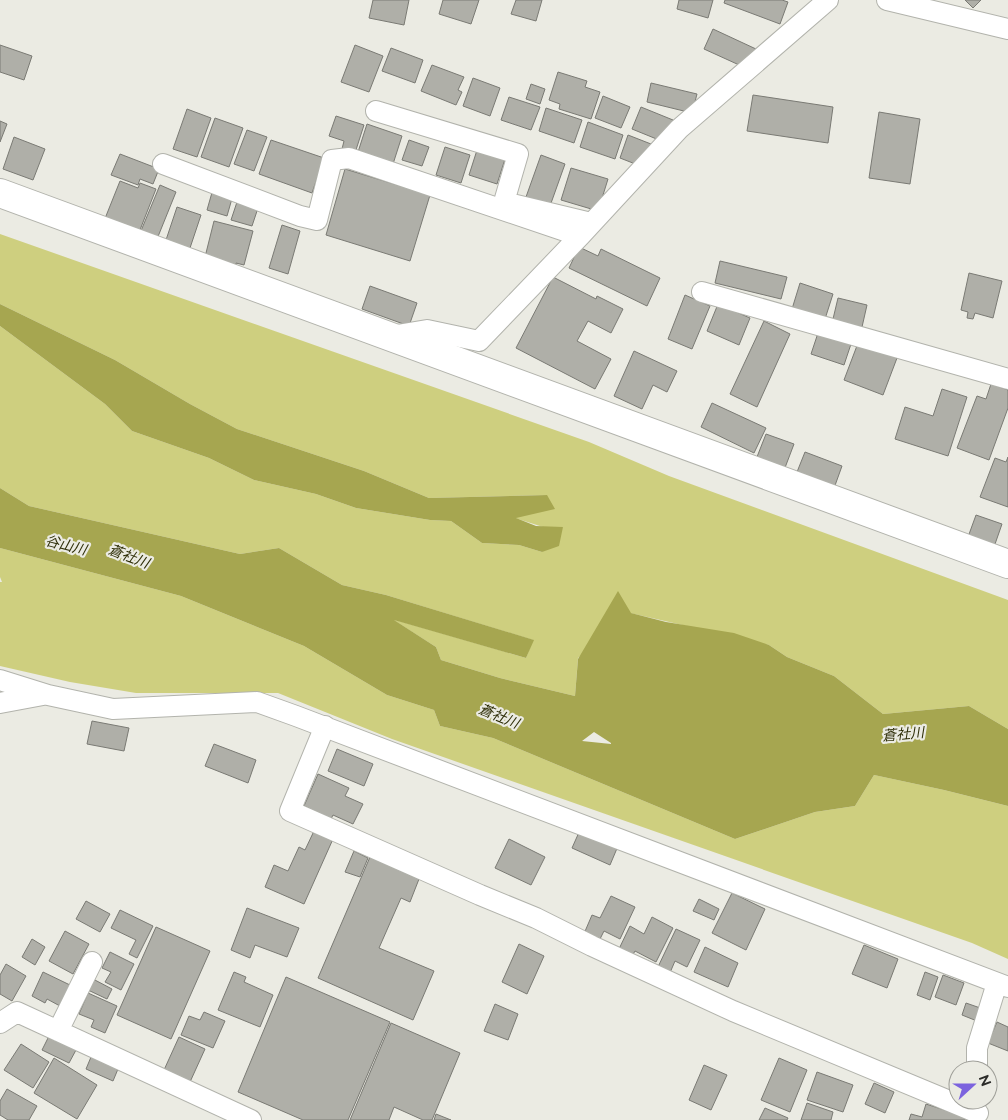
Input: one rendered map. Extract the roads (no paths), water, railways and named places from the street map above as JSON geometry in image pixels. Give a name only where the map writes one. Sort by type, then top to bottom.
[{"type":"street","points":[[389,336],[427,330],[478,341],[586,230],[679,129],[828,0]]},
{"type":"street","points":[[887,0],[1008,29]]},
{"type":"street","points":[[376,111],[518,154],[504,202],[586,230]]},
{"type":"street","points":[[163,164],[300,216],[317,220],[332,160],[349,158],[586,230]]},
{"type":"street","points":[[3,189],[389,336],[1008,564]]},
{"type":"street","points":[[702,292],[1008,379]]},
{"type":"street","points":[[0,680],[48,695],[114,708],[257,702],[325,726],[1003,985],[977,1048],[977,1060]]},
{"type":"street","points":[[0,703],[48,695]]},
{"type":"street","points":[[325,726],[290,811],[536,918],[592,946],[734,1011],[978,1114]]},
{"type":"street","points":[[58,1031],[92,962]]},
{"type":"street","points":[[0,1022],[17,1012],[251,1120]]},
{"type":"water","points":[[0,304],[115,360],[237,429],[364,471],[429,498],[547,495],[555,509],[516,518],[536,526],[563,527],[559,546],[542,552],[519,545],[482,543],[451,521],[430,520],[356,508],[316,494],[254,480],[209,458],[132,431],[105,404],[0,326]]},
{"type":"water","points":[[0,488],[29,506],[240,554],[279,548],[342,585],[386,595],[534,640],[526,658],[394,620],[436,647],[441,660],[500,678],[575,696],[578,659],[618,591],[631,613],[666,622],[734,633],[769,645],[787,657],[834,676],[883,714],[969,706],[1008,729],[1008,806],[874,775],[855,806],[815,812],[735,839],[493,738],[440,726],[434,710],[387,695],[304,646],[181,596],[0,548]],"holes":[[[594,732],[611,744],[582,741]]]},
{"type":"water label","name":"谷山川","points":[[66,545]]},
{"type":"water label","name":"蒼社川","points":[[129,556]]},
{"type":"water label","name":"蒼社川","points":[[499,716]]},
{"type":"water label","name":"蒼社川","points":[[903,734]]}]
